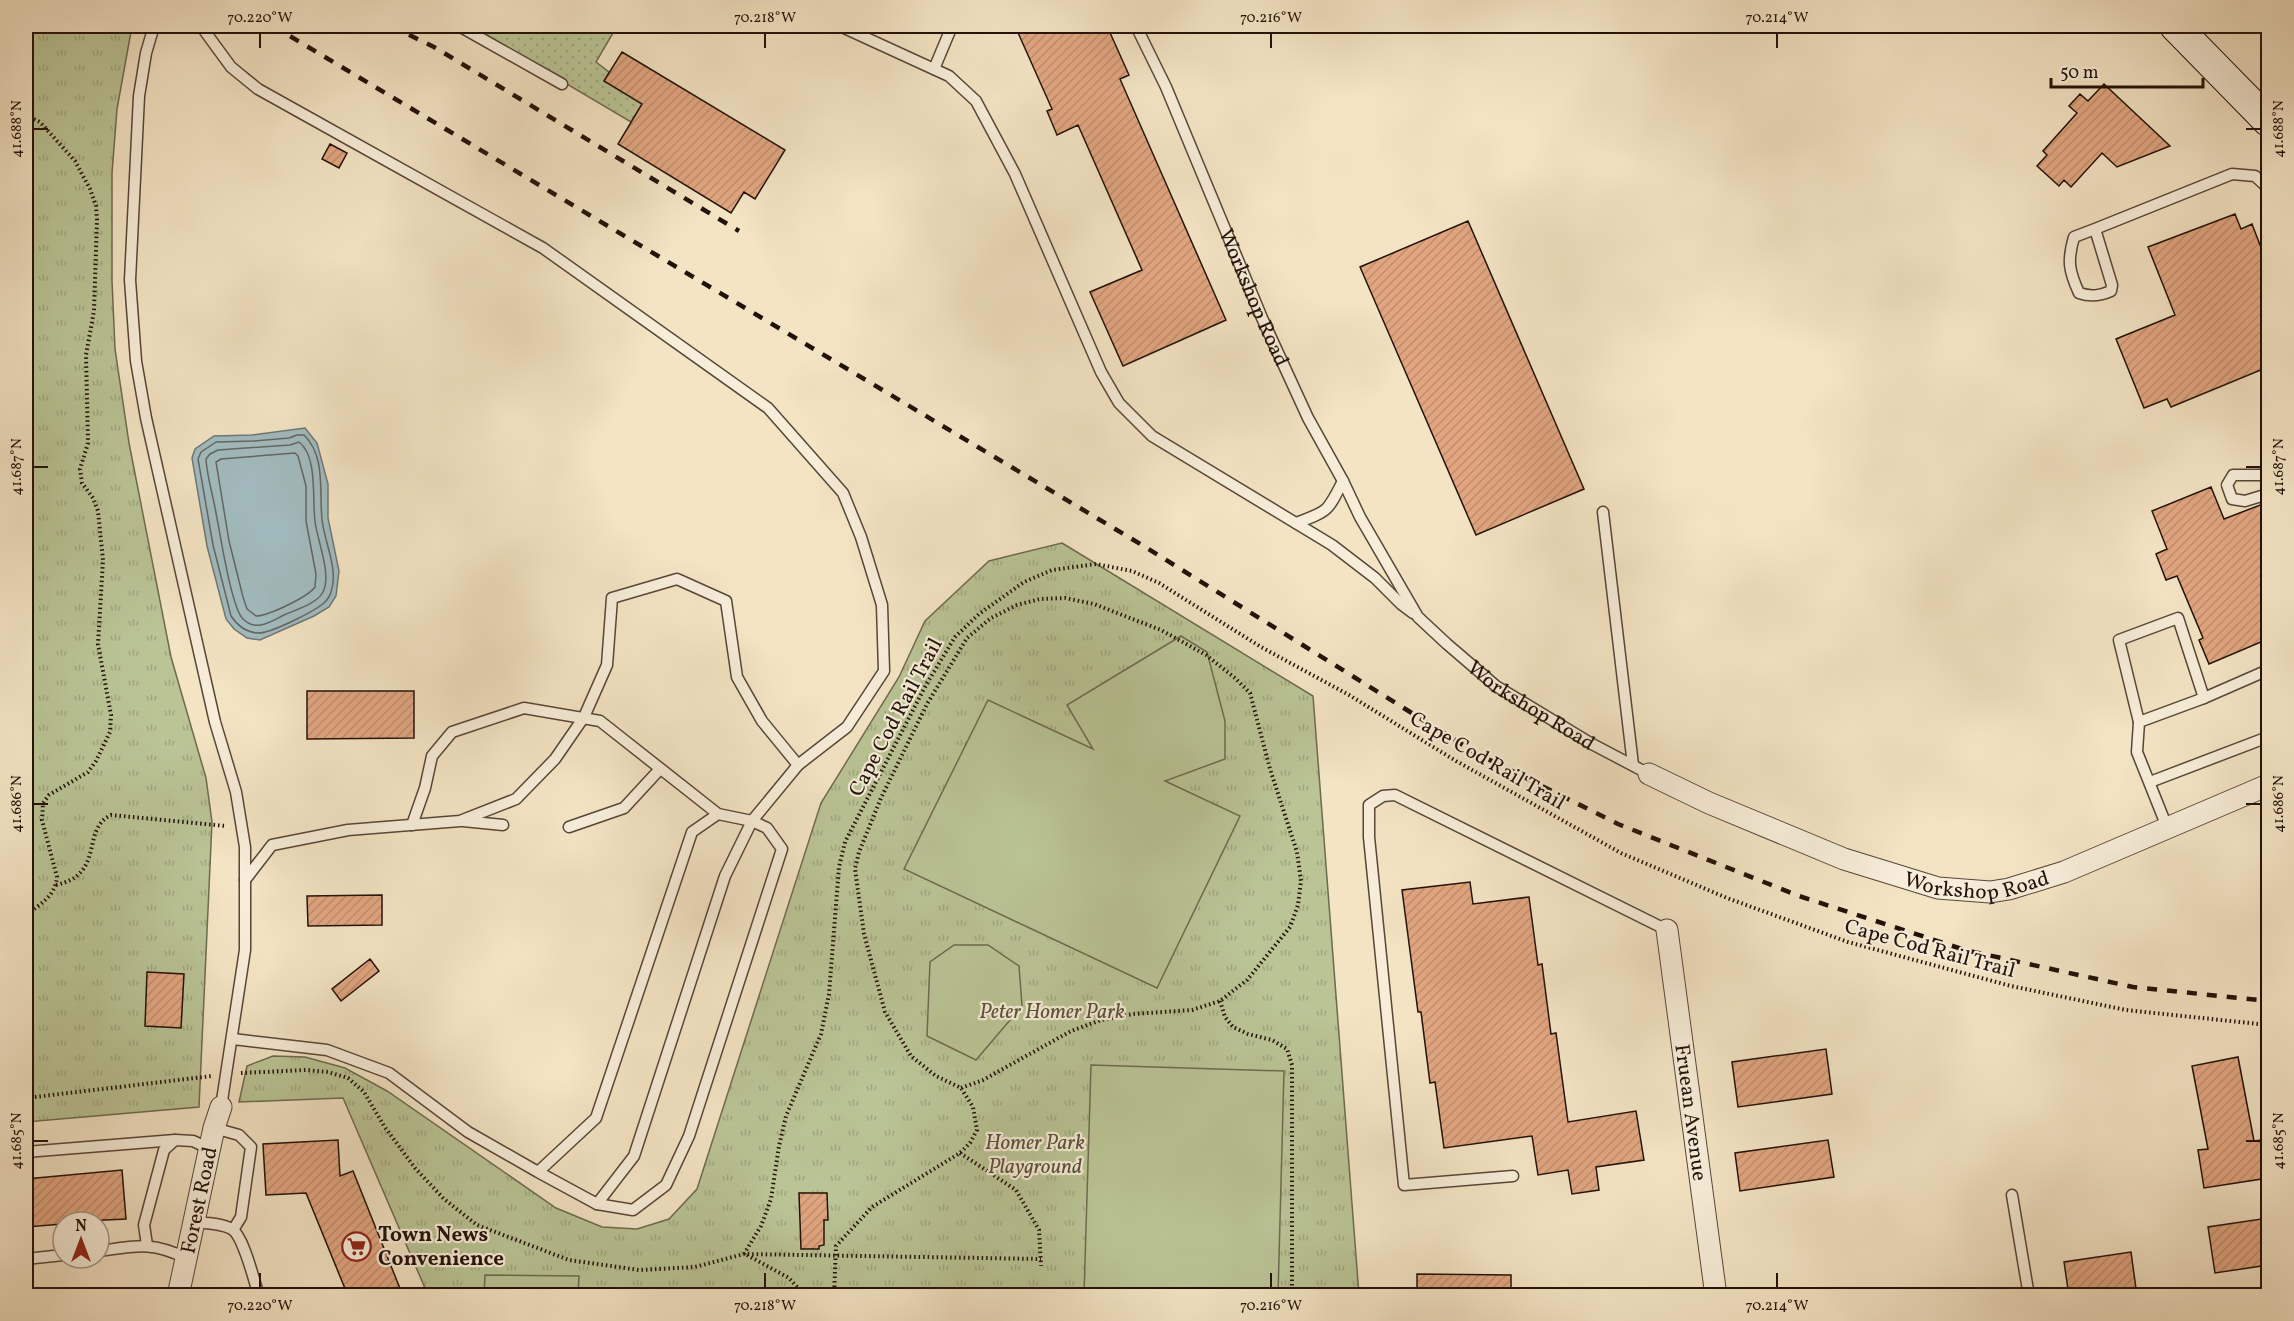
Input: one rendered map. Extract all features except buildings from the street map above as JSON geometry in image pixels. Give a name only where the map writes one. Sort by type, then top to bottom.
[{"type":"main road","points":[[2175,26],[2268,121]]},
{"type":"street","name":"Workshop Road","points":[[1641,770],[1709,803],[1844,859],[1938,888],[1990,892],[2031,883],[2119,849],[2268,785]]},
{"type":"street","name":"Fruean Avenue","points":[[1667,930],[1716,1296]]},
{"type":"street","name":"Forest Road","points":[[178,1296],[221,1107]]},
{"type":"lane","points":[[154,26],[141,75],[132,212],[130,280],[136,361],[160,482],[215,722],[236,792],[245,847],[245,950],[221,1107]]},
{"type":"lane","points":[[201,26],[231,67],[258,89],[543,248],[768,408],[843,493],[861,537],[882,605],[884,671],[848,728],[798,765],[752,821],[724,876],[634,1156],[597,1204]]},
{"type":"lane","points":[[459,26],[562,84]]},
{"type":"lane","points":[[840,26],[949,76],[976,101],[1015,174],[1101,372],[1119,403],[1152,436],[1354,561],[1401,604],[1418,616]]},
{"type":"lane","points":[[934,69],[952,26]]},
{"type":"lane","name":"Workshop Road","points":[[1136,26],[1170,97],[1262,318],[1308,418],[1360,517],[1418,616],[1447,645],[1496,686],[1592,744],[1641,770]]},
{"type":"lane","points":[[2095,229],[2112,285],[2111,291],[2102,295],[2088,296],[2079,293],[2070,272],[2069,255],[2074,237],[2232,174],[2255,176],[2268,188]]},
{"type":"lane","points":[[2268,475],[2234,475],[2227,485],[2232,499],[2245,501],[2268,494]]},
{"type":"lane","points":[[1296,523],[1323,514],[1343,481]]},
{"type":"lane","points":[[1603,512],[1641,770]]},
{"type":"lane","points":[[460,821],[516,799],[555,759],[584,717],[607,665],[612,598],[677,579],[726,601],[737,677],[762,721],[798,765]]},
{"type":"lane","points":[[2167,827],[2137,752],[2139,722],[2119,640],[2178,618],[2204,698]]},
{"type":"lane","points":[[2139,722],[2204,698],[2268,670]]},
{"type":"lane","points":[[232,1040],[327,1050],[389,1073],[468,1132],[597,1204],[633,1210],[666,1185],[689,1136],[782,849],[767,828],[752,821],[718,814],[600,721],[524,708],[452,732],[432,756],[425,788],[412,825]]},
{"type":"lane","points":[[2150,782],[2268,737]]},
{"type":"lane","points":[[568,827],[624,808],[660,769]]},
{"type":"lane","points":[[1513,1176],[1404,1185],[1369,837],[1369,805],[1383,796],[1395,795],[1667,930]]},
{"type":"lane","points":[[538,1172],[596,1118],[692,832],[718,814]]},
{"type":"lane","points":[[245,880],[272,845],[348,830],[460,821],[503,825]]},
{"type":"lane","points":[[26,1152],[175,1140],[193,1141],[239,1135],[251,1147],[241,1217],[233,1230]]},
{"type":"lane","points":[[147,1245],[144,1225],[164,1150],[175,1140]]},
{"type":"lane","points":[[2012,1195],[2029,1296]]},
{"type":"lane","points":[[194,1222],[221,1225],[233,1230],[240,1239],[259,1296]]},
{"type":"lane","points":[[111,1250],[147,1245],[166,1249],[186,1258]]},
{"type":"lane","points":[[26,1259],[51,1256]]},
{"type":"path","points":[[26,115],[40,122],[51,132],[75,161],[96,206],[94,311],[86,356],[88,443],[80,469],[82,483],[93,498],[98,511],[103,560],[98,644],[111,715],[110,732],[88,772],[49,795],[43,803],[42,820],[57,877],[56,885],[51,896],[26,915]]},
{"type":"path","name":"Cape Cod Rail Trail","points":[[744,1254],[761,1226],[771,1199],[786,1116],[821,1034],[829,994],[839,867],[845,842],[926,685],[955,637],[979,615],[1024,582],[1053,570],[1096,564],[1132,571],[1159,583],[1261,647],[1349,695],[1456,760],[1611,847],[1726,898],[1848,942],[2011,987],[2126,1010],[2268,1025]]},
{"type":"path","points":[[834,1296],[836,1246],[872,1207],[960,1153],[970,1143],[977,1130],[973,1107],[961,1088],[936,1076],[911,1056],[885,1012],[864,934],[855,869],[859,852],[896,767],[927,704],[967,638],[991,618],[1017,605],[1040,599],[1057,598],[1094,604],[1161,630],[1206,655],[1250,693],[1270,769],[1298,852],[1301,881],[1299,904],[1290,927],[1247,980],[1220,1001],[1192,1010],[1133,1014],[1101,1020],[1071,1031],[983,1080],[961,1088]]},
{"type":"path","points":[[56,885],[69,882],[82,872],[98,827],[103,819],[111,815],[240,827]]},
{"type":"path","points":[[1220,1001],[1225,1017],[1233,1027],[1248,1034],[1272,1040],[1287,1048],[1292,1065],[1292,1296]]},
{"type":"path","points":[[243,1073],[306,1070],[328,1072],[348,1078],[364,1092],[384,1126],[415,1168],[444,1199],[477,1225],[569,1260],[639,1270],[695,1267],[744,1254],[1041,1259]]},
{"type":"path","points":[[26,1098],[211,1076]]},
{"type":"path","points":[[960,1153],[1016,1190],[1039,1230],[1041,1266]]},
{"type":"path","points":[[744,1254],[789,1278],[805,1296]]},
{"type":"green space","points":[[26,26],[132,26],[117,109],[112,173],[112,281],[115,349],[129,443],[171,657],[206,778],[212,822],[199,1107],[26,1122]]},
{"type":"green space","points":[[469,26],[617,26],[596,62],[609,72],[604,81],[643,103],[631,122]]},
{"type":"green space","name":"Peter Homer Park","points":[[1062,543],[1313,696],[1359,1295],[428,1295],[343,1098],[239,1102],[247,1066],[273,1056],[305,1057],[345,1068],[387,1091],[556,1208],[602,1227],[637,1229],[669,1219],[697,1189],[821,803],[899,677],[925,621],[989,561]]},
{"type":"green space","points":[[1181,636],[1207,652],[1225,721],[1225,759],[1165,781],[1240,816],[1157,988],[904,869],[988,700],[1093,749],[1067,705]]},
{"type":"green space","points":[[954,945],[988,945],[1019,966],[1022,1006],[976,1060],[927,1036],[930,962]]},
{"type":"green space","points":[[1091,1065],[1284,1071],[1278,1295],[1084,1295]]},
{"type":"green space","points":[[485,1275],[579,1276],[578,1295],[484,1295]]},
{"type":"water","points":[[305,428],[317,443],[328,484],[328,518],[339,571],[336,596],[329,607],[314,616],[260,640],[247,638],[234,629],[226,619],[207,546],[192,458],[195,449],[214,436],[252,435]]},
{"type":"railway","points":[[273,26],[1142,545],[1476,753],[1618,824],[1799,896],[1965,950],[2133,987],[2268,1001]]},
{"type":"railway","points":[[391,26],[434,47],[739,231]]},
{"type":"place","name":"Town News Convenience","points":[[357,1246]]},
{"type":"park label","name":"Homer Park Playground","points":[[1035,1154]]}]
